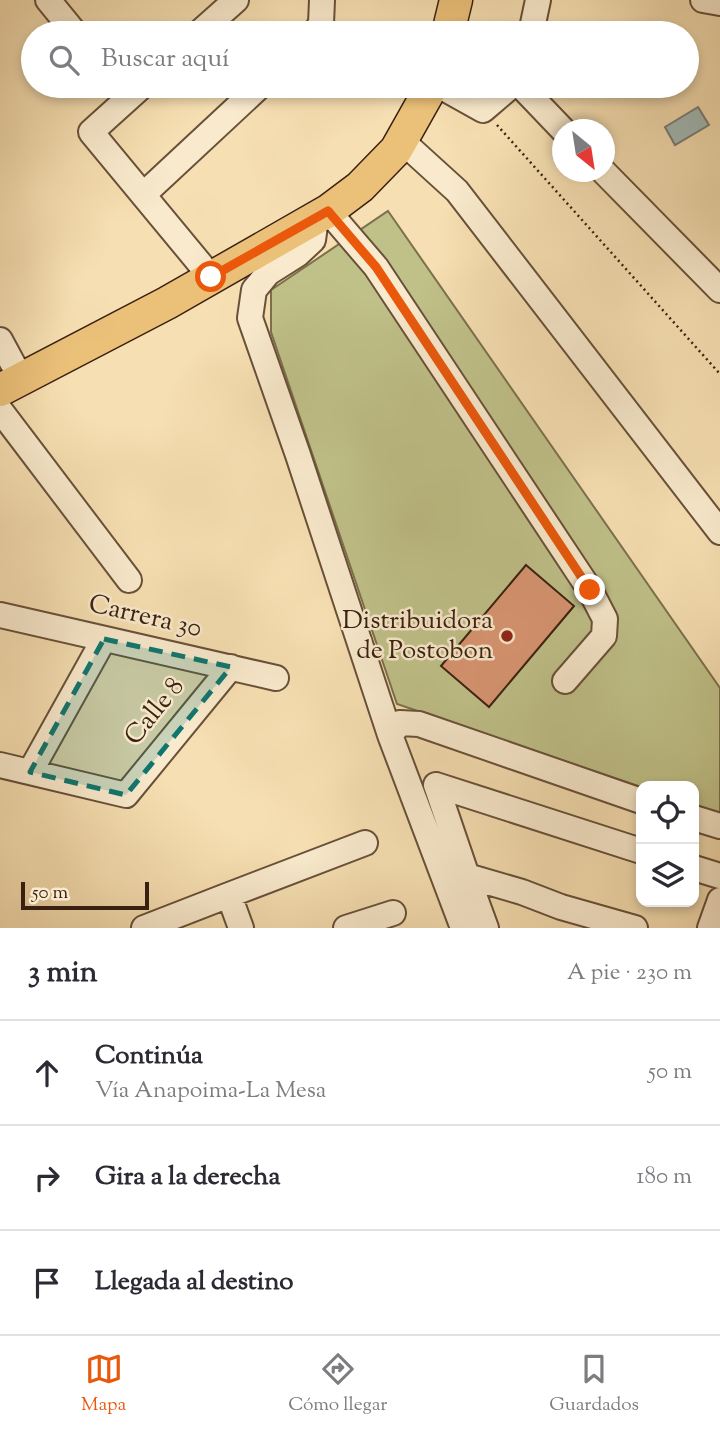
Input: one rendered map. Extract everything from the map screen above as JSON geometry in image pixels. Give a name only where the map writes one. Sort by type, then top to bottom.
[{"type":"main road","points":[[451,21],[456,0]]},
{"type":"main road","points":[[11,384],[70,355],[322,214],[360,187],[396,150],[425,98]]},
{"type":"street","points":[[48,0],[65,21]]},
{"type":"street","points":[[212,21],[236,0]]},
{"type":"street","points":[[321,21],[322,0]]},
{"type":"street","points":[[534,21],[538,0]]},
{"type":"street","points":[[703,0],[720,3]]},
{"type":"street","points":[[123,98],[91,132],[211,277]]},
{"type":"street","points":[[143,195],[247,98]]},
{"type":"street","points":[[461,98],[482,110],[496,98]]},
{"type":"street","points":[[533,98],[553,119]]},
{"type":"street","points":[[402,141],[457,191],[720,532]]},
{"type":"street","points":[[614,182],[720,290]]},
{"type":"street","points":[[464,928],[390,735],[250,318],[254,290],[268,273],[298,254],[313,240],[322,214],[376,267],[590,590],[605,619],[604,636],[565,681]]},
{"type":"street","points":[[0,340],[11,384]]},
{"type":"street","points":[[0,411],[129,580]]},
{"type":"street","name":"Carrera 30","points":[[0,615],[276,678]]},
{"type":"street","points":[[0,765],[30,772],[104,639]]},
{"type":"street","name":"Calle 8","points":[[30,772],[126,795],[231,667]]},
{"type":"street","points":[[390,735],[400,723],[419,724],[636,799]]},
{"type":"street","points":[[486,928],[436,785],[636,849]]},
{"type":"street","points":[[699,820],[720,826]]},
{"type":"street","points":[[144,928],[365,843]]},
{"type":"street","points":[[699,870],[720,876]]},
{"type":"street","points":[[467,876],[522,892],[564,918],[635,928]]},
{"type":"street","points":[[229,895],[241,928]]},
{"type":"street","points":[[710,928],[720,900]]},
{"type":"street","points":[[346,928],[393,913]]},
{"type":"path","points":[[482,110],[720,374]]},
{"type":"highlighted area","points":[[104,639],[231,667],[126,795],[30,772]]},
{"type":"green space","points":[[388,211],[720,688],[720,814],[699,807],[699,781],[636,781],[636,785],[397,704],[271,332],[271,290]]},
{"type":"water","points":[[698,107],[709,125],[675,145],[665,127]]},
{"type":"building","name":"Distribuidora de Postobon","points":[[526,565],[574,606],[489,707],[441,666]]},
{"type":"place","name":"Distribuidora de Postobon","points":[[507,636]]},
{"type":"route","points":[[211,277],[328,211],[376,267],[590,590]]}]
